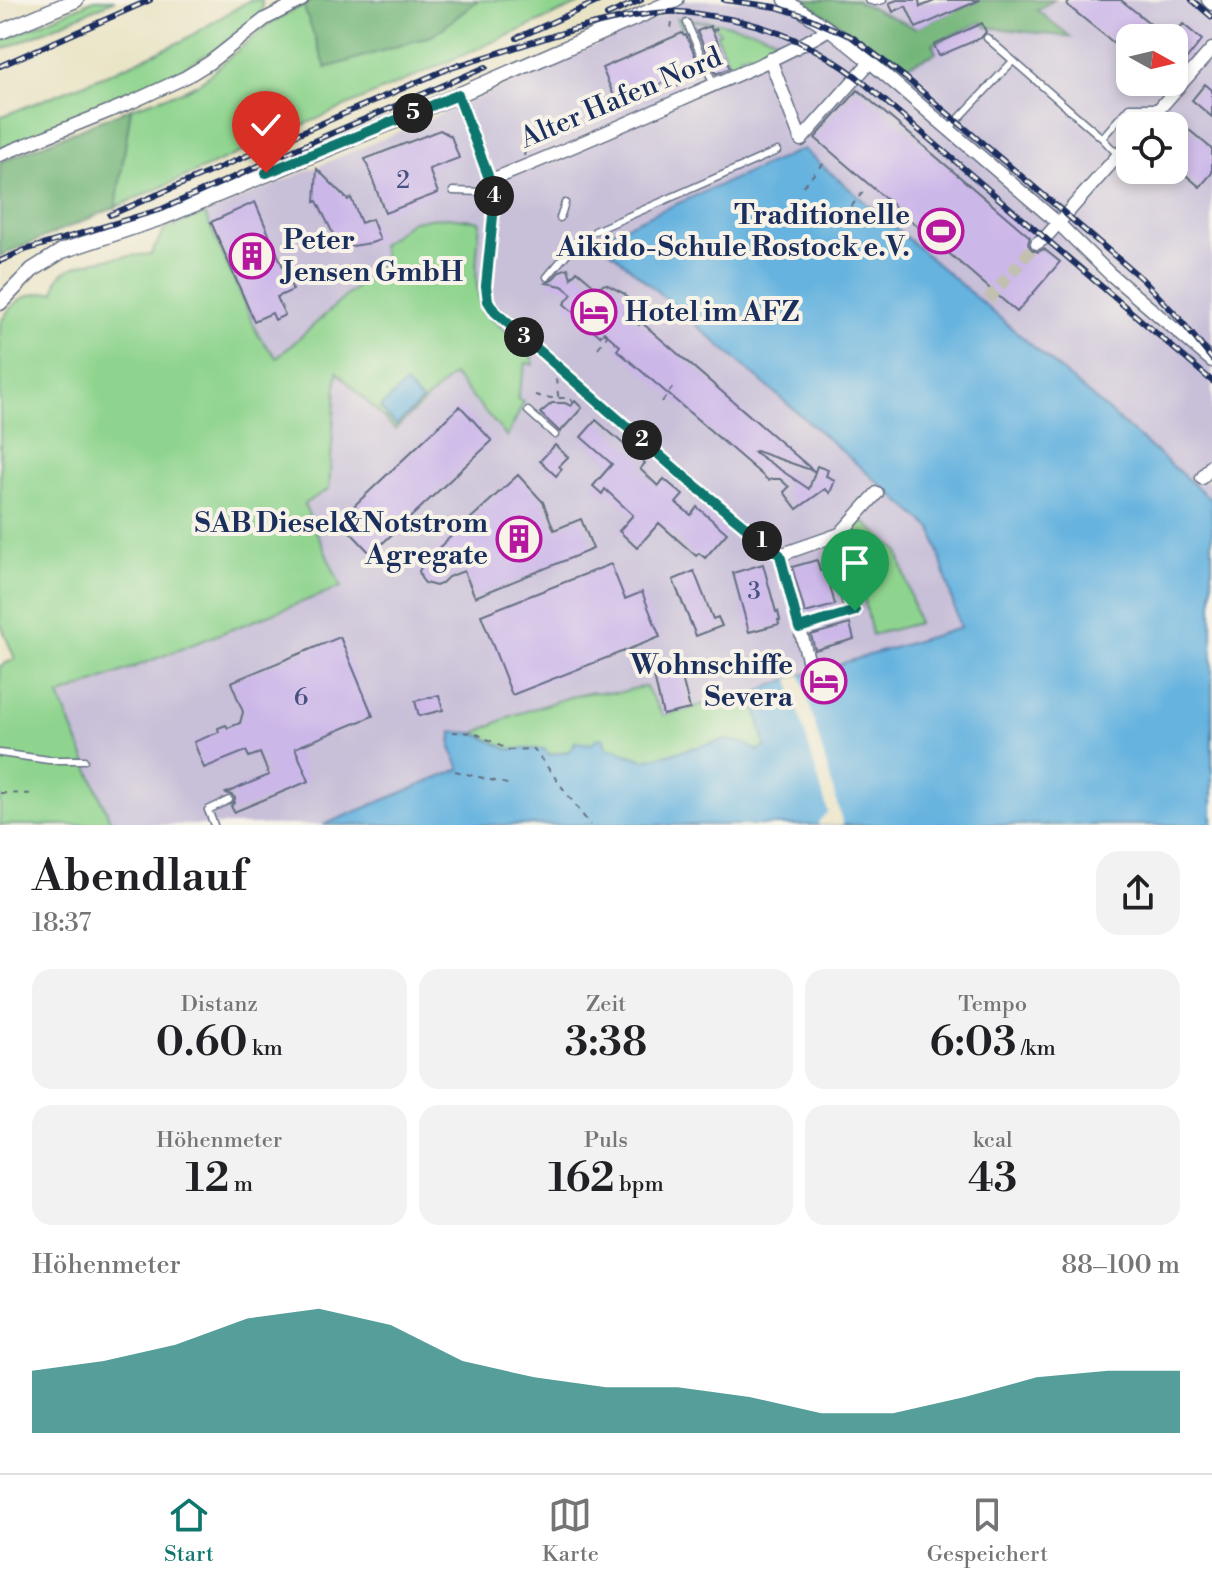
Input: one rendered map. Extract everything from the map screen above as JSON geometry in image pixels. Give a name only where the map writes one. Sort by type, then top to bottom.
[{"type":"street","points":[[0,32],[76,0]]},
{"type":"street","points":[[0,155],[186,77],[265,19],[302,0]]},
{"type":"street","points":[[785,0],[829,29],[870,62],[1058,223],[1109,273],[1212,361]]},
{"type":"street","points":[[0,303],[32,270],[62,251],[264,179],[675,6]]},
{"type":"street","name":"Alter Hafen Nord","points":[[492,184],[805,44],[829,29]]},
{"type":"street","points":[[1156,112],[1212,49]]},
{"type":"street","points":[[770,59],[801,140],[870,62]]},
{"type":"street","points":[[458,95],[492,184],[494,206],[487,270],[488,301],[495,312],[559,368],[780,555],[809,663]]},
{"type":"street","points":[[1037,243],[1045,238],[1116,157]]},
{"type":"street","points":[[1202,478],[1212,465]]},
{"type":"street","points":[[780,555],[840,534],[877,493]]},
{"type":"lane","points":[[868,0],[883,0]]},
{"type":"lane","points":[[687,23],[714,85]]},
{"type":"lane","points":[[987,38],[1116,153]]},
{"type":"lane","points":[[949,129],[1013,61]]},
{"type":"lane","points":[[1102,138],[1129,107],[1160,107]]},
{"type":"lane","points":[[595,231],[777,151]]},
{"type":"lane","points":[[453,191],[482,192],[492,184]]},
{"type":"lane","points":[[560,218],[565,203]]},
{"type":"lane","points":[[547,277],[582,236]]},
{"type":"lane","points":[[528,411],[555,435]]},
{"type":"lane","points":[[829,539],[846,604]]},
{"type":"lane","points":[[799,628],[855,611]]},
{"type":"lane","points":[[0,753],[49,760],[84,760]]},
{"type":"lane","points":[[214,825],[208,810],[229,800]]},
{"type":"path","points":[[671,28],[675,6]]},
{"type":"path","points":[[712,31],[719,28]]},
{"type":"path","points":[[607,115],[670,87]]},
{"type":"path","points":[[522,160],[528,135]]},
{"type":"path","points":[[803,186],[825,162]]},
{"type":"path","points":[[836,225],[863,192]]},
{"type":"path","points":[[598,348],[608,335]]},
{"type":"path","points":[[558,400],[555,375],[559,368]]},
{"type":"path","points":[[662,402],[675,384]]},
{"type":"path","points":[[535,395],[552,400],[570,398],[573,403]]},
{"type":"path","points":[[452,732],[475,733],[508,750],[534,749],[590,825]]},
{"type":"path","points":[[455,771],[511,785]]},
{"type":"path","points":[[0,793],[36,794]]},
{"type":"shaded area","points":[[665,0],[1212,0],[1212,465],[1202,477],[1212,486],[1212,500],[803,149],[600,237],[599,241],[932,529],[960,628],[789,679],[753,695],[736,692],[663,715],[644,686],[617,693],[593,692],[573,696],[511,716],[475,733],[452,732],[451,748],[461,769],[323,825],[112,825],[59,696],[341,587],[305,504],[329,488],[337,371],[395,429],[453,375],[507,436],[524,403],[517,400],[526,363],[533,364],[487,313],[479,299],[476,262],[480,221],[385,261],[277,359],[259,337],[205,214],[462,105],[670,12]]},
{"type":"green space","points":[[94,0],[115,0],[0,51],[0,42]]},
{"type":"green space","points":[[250,0],[262,0],[262,14],[215,50],[171,78],[132,97],[0,149],[0,117],[182,41]]},
{"type":"green space","points":[[315,0],[478,0],[434,35],[326,68],[303,5]]},
{"type":"green space","points":[[478,0],[589,0],[116,207],[131,108],[201,82],[267,25],[303,5],[434,35]]},
{"type":"green space","points":[[802,0],[858,0],[915,28],[980,0],[1054,0],[1037,10],[1071,37],[986,27],[982,22],[933,44],[936,53],[904,67]]},
{"type":"green space","points":[[677,18],[747,29],[787,43],[752,60],[749,53],[740,56],[743,64],[732,70],[716,35],[720,33],[714,26],[689,20],[682,28]]},
{"type":"green space","points":[[131,108],[116,207],[0,256],[0,162]]},
{"type":"green space","points":[[205,214],[259,337],[277,358],[385,261],[381,245],[412,221],[447,217],[480,221],[476,266],[480,300],[490,317],[531,356],[534,365],[526,363],[517,399],[524,402],[507,437],[453,375],[395,429],[337,372],[329,489],[304,504],[341,587],[59,696],[112,825],[0,825],[0,666],[15,659],[0,622],[0,323],[22,298],[55,292],[58,279],[74,267],[100,260],[151,254],[165,229]]},
{"type":"green space","points":[[859,518],[898,551],[918,623],[872,635],[857,565],[841,539]]},
{"type":"green space","points":[[645,686],[663,715],[736,692],[753,695],[766,748],[758,751],[744,743],[725,740],[645,760],[592,744],[575,745],[569,751],[550,755],[544,749],[508,750],[475,733],[511,716],[573,696],[593,692],[617,693]]},
{"type":"water","points":[[803,149],[1212,500],[1212,825],[323,825],[460,769],[451,748],[452,732],[475,733],[508,749],[544,749],[550,755],[569,751],[574,742],[592,744],[596,739],[603,738],[607,749],[617,749],[645,760],[725,740],[744,743],[758,751],[766,747],[753,695],[789,679],[960,628],[932,529],[599,241],[600,237]]},
{"type":"water","points":[[405,384],[422,401],[396,425],[380,408]]},
{"type":"pier","points":[[801,675],[843,825],[819,825],[818,822],[828,812],[789,679]]},
{"type":"building","points":[[919,0],[920,7],[937,0],[980,0],[916,28],[906,6],[893,12],[889,3]]},
{"type":"building","points":[[1071,0],[1121,0],[1151,24],[1116,24],[1116,45],[1067,5]]},
{"type":"building","points":[[982,23],[986,32],[981,38],[939,56],[934,45]]},
{"type":"building","points":[[710,26],[730,68],[716,74],[697,31]]},
{"type":"building","points":[[1188,28],[1202,40],[1188,58]]},
{"type":"building","points":[[682,33],[686,35],[700,67],[676,77],[680,85],[670,89],[668,81],[617,103],[602,68]]},
{"type":"building","points":[[1205,84],[1212,90],[1212,117],[1192,100]]},
{"type":"building","points":[[858,90],[1030,237],[1028,244],[1032,250],[1038,252],[1044,249],[1060,262],[1017,312],[815,138]]},
{"type":"building","points":[[1188,129],[1212,149],[1212,173],[1200,187],[1188,177]]},
{"type":"building","points":[[440,130],[451,136],[459,158],[429,169],[438,193],[385,213],[365,159]]},
{"type":"building","points":[[317,169],[348,200],[351,198],[361,223],[372,219],[380,240],[340,248],[315,202]]},
{"type":"building","name":"Peter Jensen GmbH","points":[[255,202],[293,290],[277,297],[285,315],[275,320],[272,313],[254,321],[211,222]]},
{"type":"building","points":[[568,268],[571,278],[577,271],[596,287],[606,284],[625,294],[629,302],[625,312],[639,325],[641,322],[814,471],[754,452],[809,489],[817,466],[828,470],[826,476],[835,480],[830,493],[825,489],[797,509],[784,492],[789,487],[780,479],[769,481],[617,350],[620,346],[604,332],[600,336],[564,304],[572,294],[562,286],[546,283]]},
{"type":"building","points":[[575,401],[582,408],[560,432],[540,413],[552,403],[571,406]]},
{"type":"building","points":[[460,406],[492,441],[371,554],[339,520]]},
{"type":"building","points":[[596,420],[645,463],[640,469],[658,486],[664,479],[683,495],[676,503],[691,515],[697,507],[727,533],[705,558],[699,553],[696,556],[659,523],[637,548],[619,531],[633,515],[605,489],[602,494],[593,486],[612,464],[581,437]]},
{"type":"building","points":[[555,445],[568,457],[559,466],[562,469],[556,476],[540,461]]},
{"type":"building","name":"SAB Diesel&Notstrom Agregate","points":[[518,475],[543,502],[554,530],[581,519],[593,549],[475,597],[464,571],[436,586],[425,583],[419,571],[425,561]]},
{"type":"building","points":[[817,560],[820,571],[826,570],[835,605],[805,613],[792,567]]},
{"type":"building","points":[[611,564],[625,599],[642,592],[660,637],[512,695],[481,615]]},
{"type":"building","points":[[763,564],[780,620],[779,624],[749,632],[733,573]]},
{"type":"building","points":[[694,571],[713,619],[718,617],[722,626],[696,636],[673,580]]},
{"type":"building","points":[[850,624],[854,639],[815,650],[811,635]]},
{"type":"building","points":[[340,637],[373,716],[295,748],[309,781],[234,812],[231,806],[235,798],[226,793],[269,775],[260,753],[249,757],[246,751],[204,768],[194,742],[219,732],[218,728],[240,723],[243,712],[231,682]]},
{"type":"building","points":[[678,662],[690,709],[663,715],[652,668]]},
{"type":"building","points":[[439,695],[443,710],[419,716],[415,701]]},
{"type":"tunnel","points":[[988,300],[1037,243]]},
{"type":"railway","points":[[0,66],[150,0]]},
{"type":"railway","points":[[517,38],[601,0]]},
{"type":"railway","points":[[607,15],[641,0]]},
{"type":"railway","points":[[724,0],[776,7],[852,37],[906,78],[1142,279],[1212,359]]},
{"type":"railway","points":[[1192,0],[1212,17]]},
{"type":"railway","points":[[450,68],[586,26],[669,12],[732,19],[788,37],[824,55],[857,77],[1212,381]]},
{"type":"railway","points":[[110,215],[459,64]]},
{"type":"railway","points":[[0,261],[25,250],[162,209],[486,67]]},
{"type":"place","name":"Traditionelle Aikido-Schule Rostock e.V.","points":[[941,231]]},
{"type":"place","name":"Peter Jensen GmbH","points":[[252,256]]},
{"type":"place","name":"Hotel im AFZ","points":[[594,312]]},
{"type":"place","name":"SAB Diesel&Notstrom Agregate","points":[[519,539]]},
{"type":"place","name":"Wohnschiffe Severa","points":[[824,681]]},
{"type":"route","points":[[266,173],[458,95],[493,189],[486,286],[488,301],[495,312],[688,480],[780,555],[799,628],[855,611]]}]
